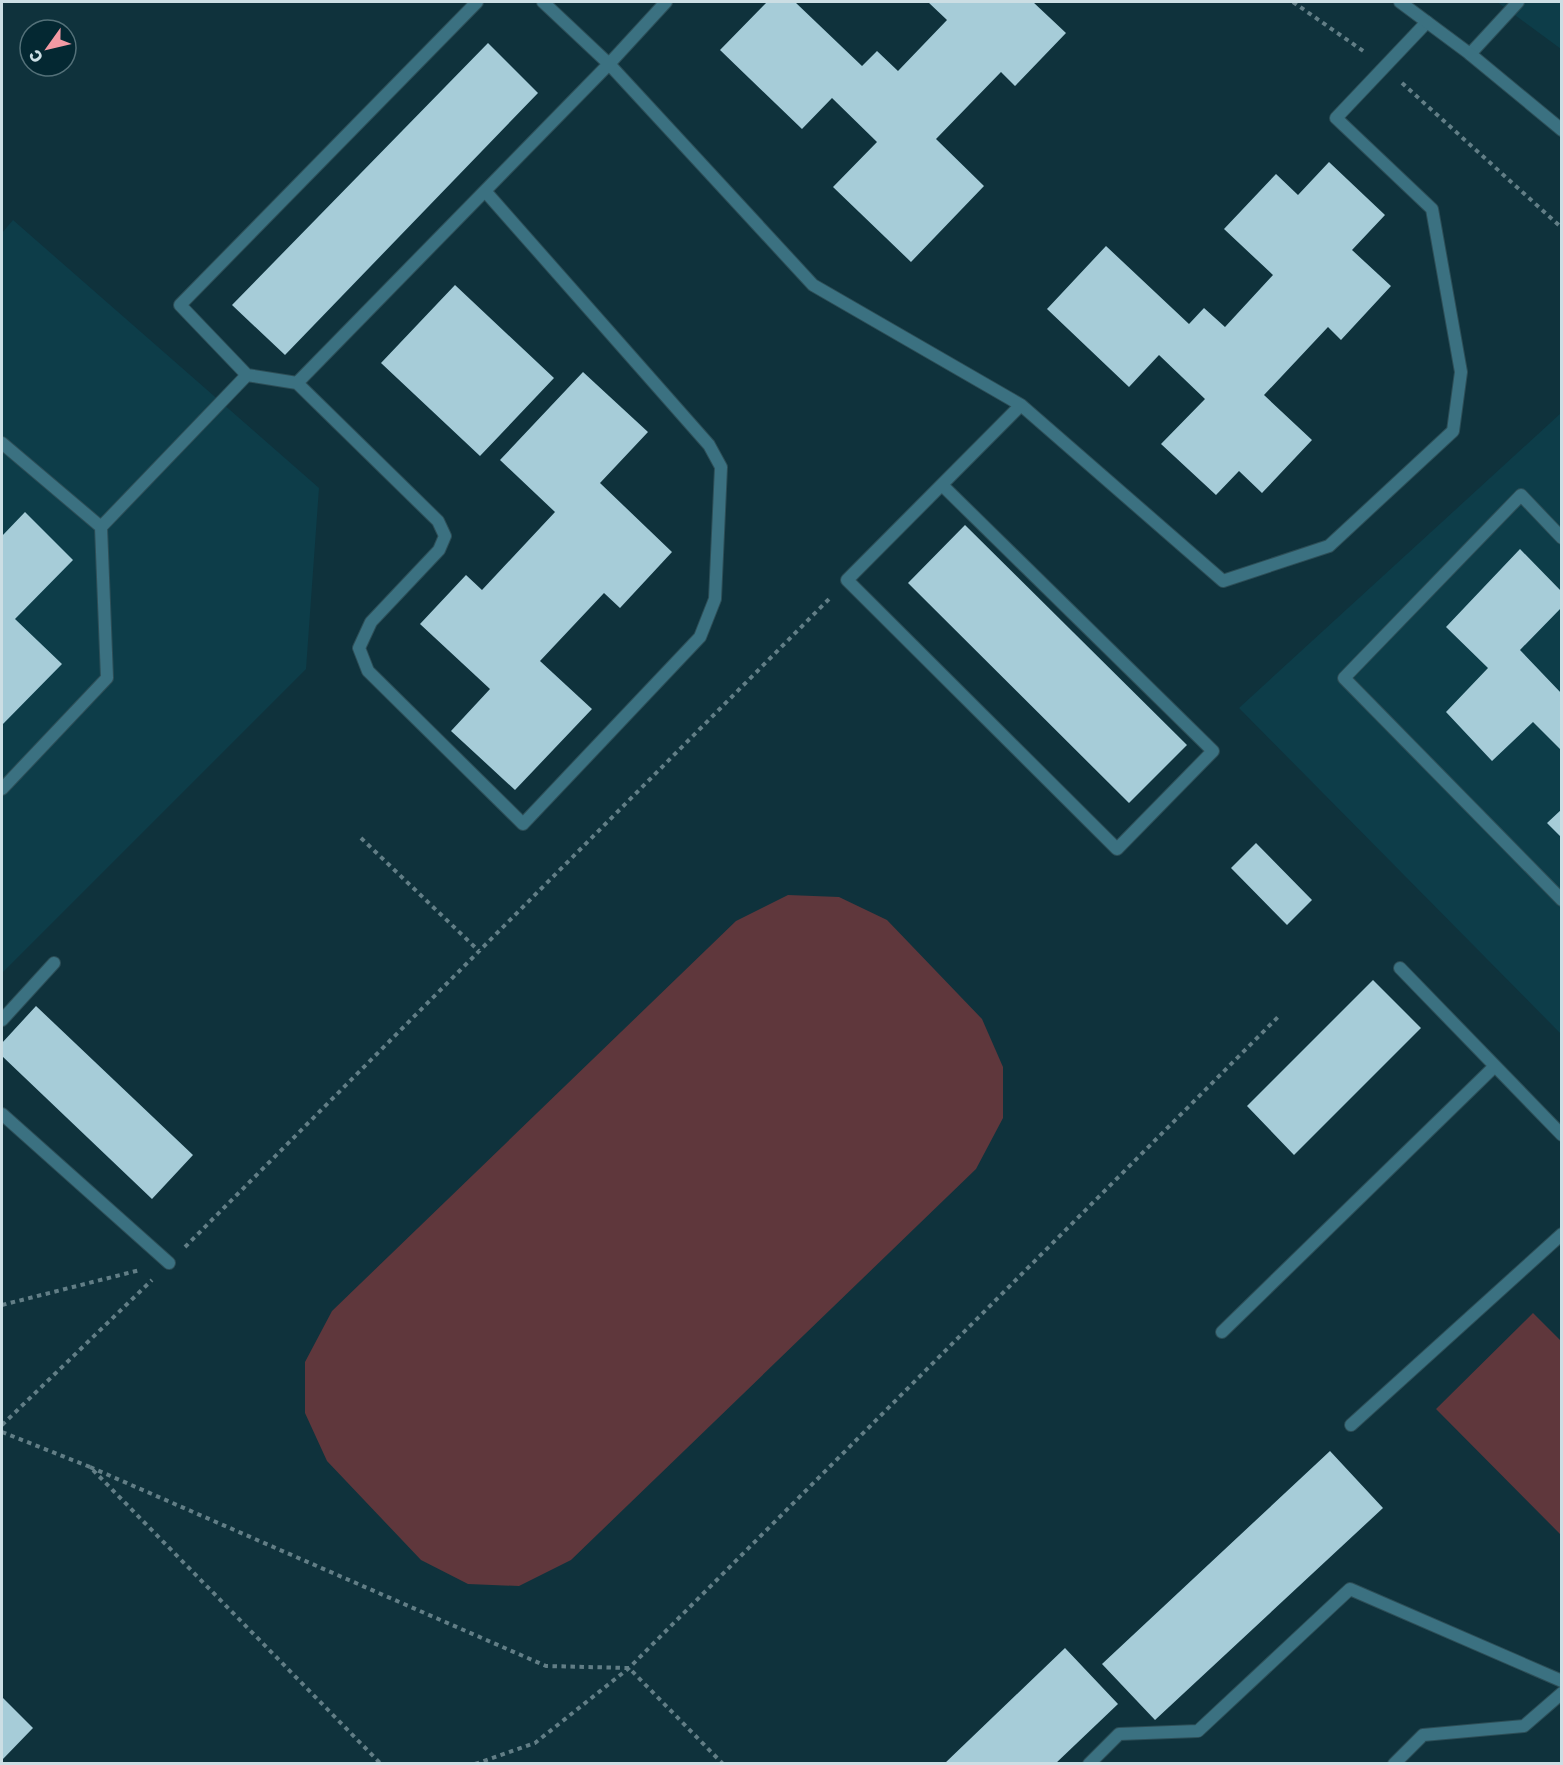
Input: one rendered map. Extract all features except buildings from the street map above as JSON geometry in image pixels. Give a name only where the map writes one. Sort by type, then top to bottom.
[{"type":"street","points":[[477,2],[180,304],[247,375],[297,383],[438,520],[444,536],[439,550],[371,622],[360,648],[368,671],[523,824],[700,637],[715,599],[721,467],[709,445],[485,191]]},
{"type":"street","points":[[543,2],[609,64],[813,285],[1021,405],[1223,581],[1329,546],[1453,431],[1461,372],[1432,209],[1336,118],[1427,22]]},
{"type":"street","points":[[297,383],[609,64],[666,2]]},
{"type":"street","points":[[1400,2],[1470,54],[1562,130]]},
{"type":"street","points":[[1470,54],[1518,2]]},
{"type":"street","points":[[2,789],[106,678],[101,527],[247,375]]},
{"type":"street","points":[[942,485],[1213,751],[1117,849],[848,580],[1021,405]]},
{"type":"street","points":[[2,444],[101,527]]},
{"type":"street","points":[[1562,538],[1521,495],[1344,678],[1562,900]]},
{"type":"street","points":[[2,1020],[54,963]]},
{"type":"street","points":[[1400,968],[1562,1135]]},
{"type":"street","points":[[1222,1332],[1496,1066]]},
{"type":"street","points":[[2,1114],[169,1263]]},
{"type":"street","points":[[1350,1425],[1562,1234]]},
{"type":"street","points":[[1089,1764],[1119,1734],[1198,1731],[1350,1589],[1562,1681]]},
{"type":"street","points":[[1394,1764],[1423,1735],[1524,1726],[1562,1692]]},
{"type":"path","points":[[1293,2],[1384,67],[1562,228]]},
{"type":"path","points":[[2,1425],[169,1263],[848,580]]},
{"type":"path","points":[[362,838],[479,951]]},
{"type":"path","points":[[475,1764],[536,1743],[629,1668],[1280,1016]]},
{"type":"path","points":[[2,1305],[169,1263]]},
{"type":"path","points":[[2,1432],[90,1467],[546,1666],[629,1668],[723,1764]]},
{"type":"path","points":[[90,1467],[381,1764]]},
{"type":"shaded area","points":[[1497,2],[1561,2],[1561,49]]},
{"type":"shaded area","points":[[13,220],[319,488],[306,669],[2,973],[2,233]]},
{"type":"shaded area","points":[[1561,413],[1561,1034],[1239,708]]},
{"type":"shaded area","points":[[788,895],[839,897],[887,920],[982,1019],[1003,1067],[1003,1118],[976,1169],[571,1560],[519,1586],[468,1584],[421,1560],[327,1461],[305,1413],[305,1362],[332,1311],[736,921]]},
{"type":"shaded area","points":[[1533,1313],[1561,1341],[1561,1535],[1436,1409]]}]
